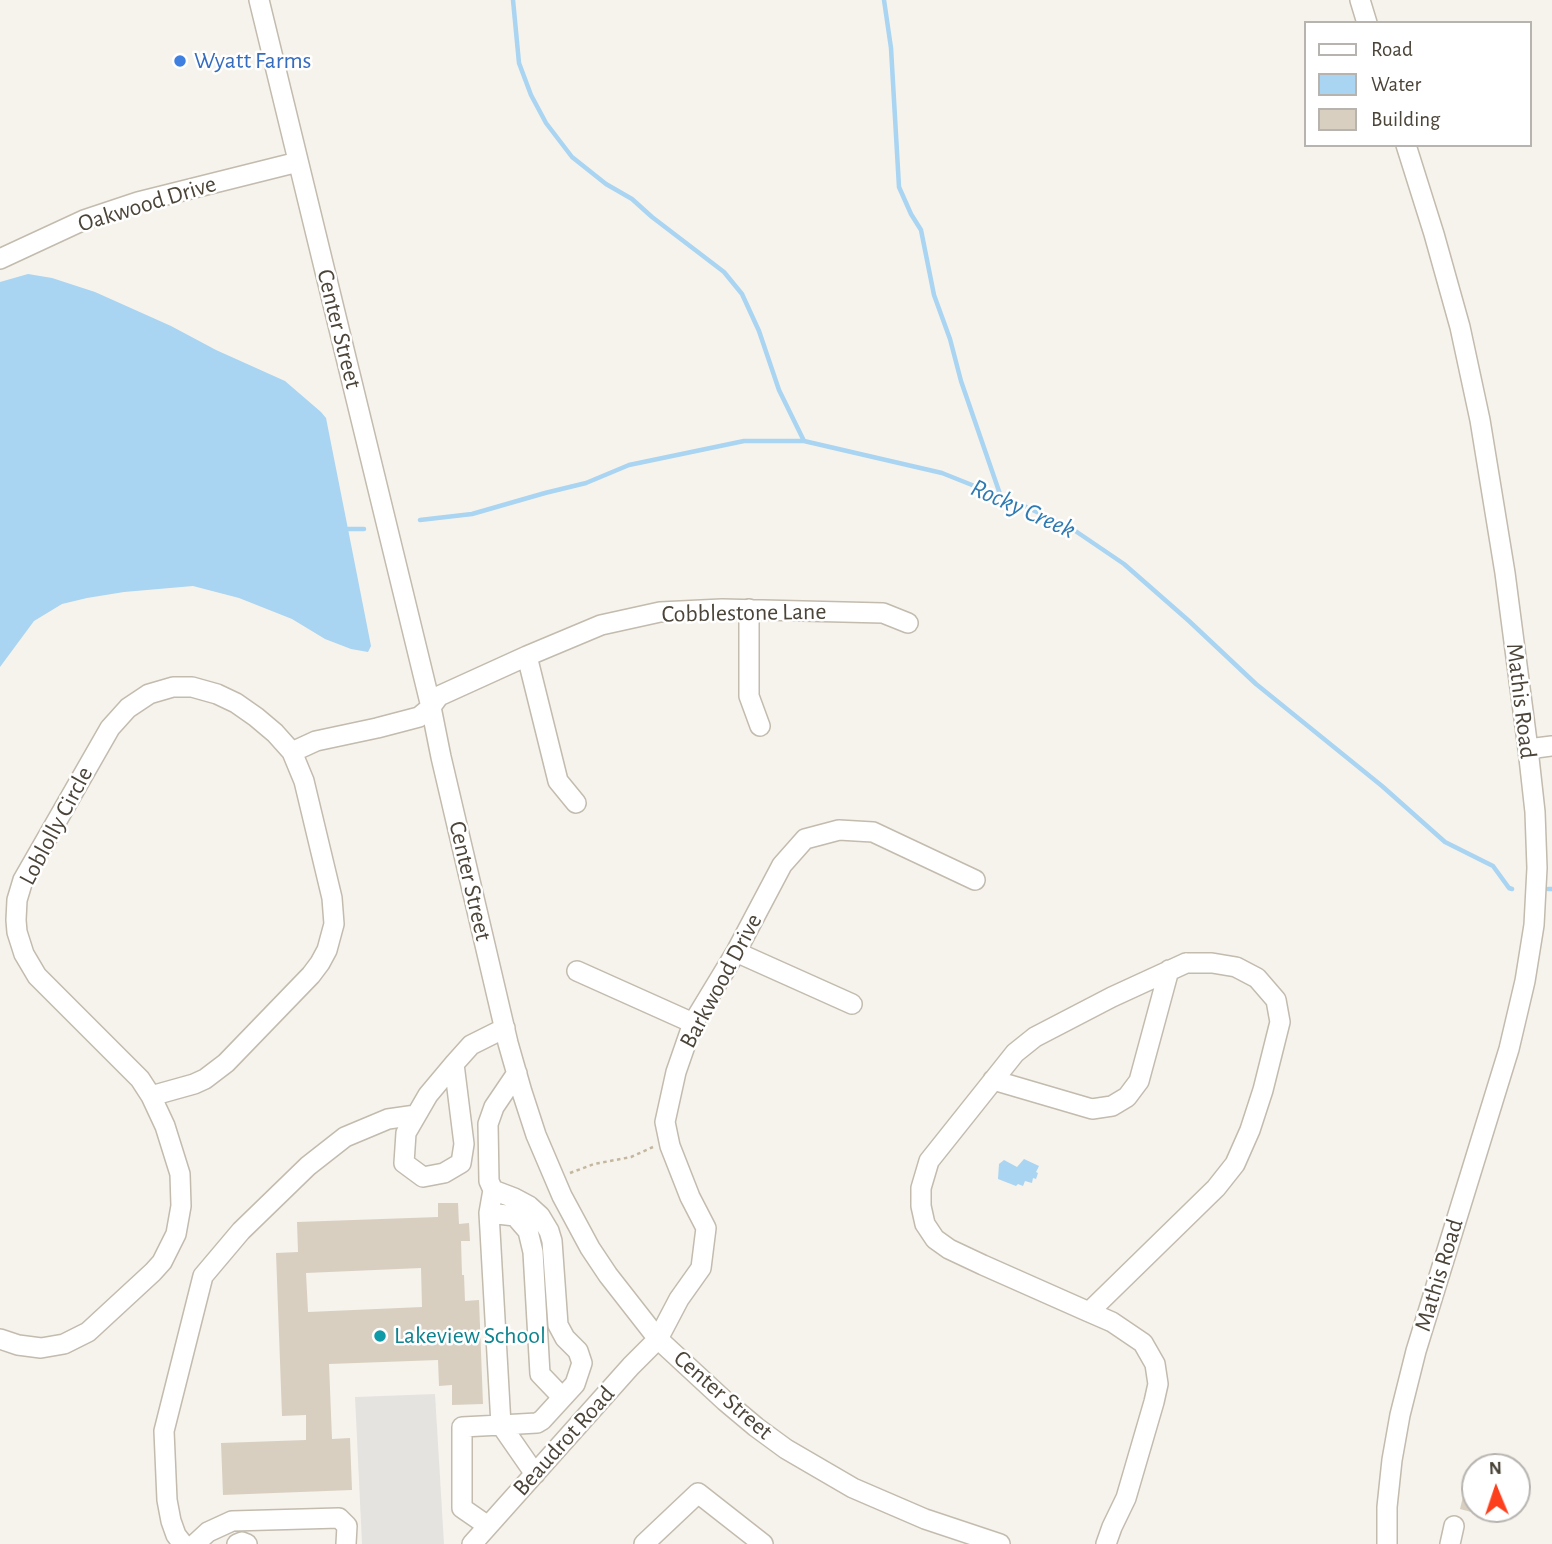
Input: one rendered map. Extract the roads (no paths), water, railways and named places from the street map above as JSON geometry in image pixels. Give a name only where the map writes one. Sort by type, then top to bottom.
[{"type":"street","name":"Center Street","points":[[259,0],[431,707],[505,1028],[536,1135],[562,1196],[608,1275],[658,1339],[756,1427],[818,1469],[888,1505],[1000,1544]]},
{"type":"street","points":[[1360,0],[1366,21]]},
{"type":"street","name":"Mathis Road","points":[[1387,1544],[1387,1507],[1400,1415],[1416,1351],[1509,1049],[1525,981],[1534,925],[1537,868],[1535,812],[1528,749],[1505,573],[1480,420],[1460,327],[1407,147]]},
{"type":"street","name":"Oakwood Drive","points":[[0,259],[84,220],[127,205],[298,162]]},
{"type":"street","points":[[749,609],[749,696],[760,726]]},
{"type":"street","name":"Cobblestone Lane","points":[[431,707],[439,696],[601,625],[660,612],[749,609],[883,613],[908,623]]},
{"type":"street","points":[[527,656],[558,781],[576,803]]},
{"type":"street","name":"Loblolly Circle","points":[[0,1339],[41,1348],[76,1339],[98,1324],[162,1262],[176,1234],[181,1188],[176,1159],[166,1126],[151,1096],[139,1079],[45,985],[29,965],[17,932],[16,920],[17,900],[23,880],[110,728],[128,708],[149,694],[173,687],[192,687],[217,694],[256,716],[292,752],[304,781],[332,898],[334,924],[320,964],[218,1070],[194,1084],[151,1096]]},
{"type":"street","points":[[292,752],[316,741],[419,717],[431,707]]},
{"type":"street","points":[[1528,749],[1552,747]]},
{"type":"street","name":"Barkwood Drive","points":[[658,1339],[679,1299],[701,1268],[706,1228],[690,1197],[665,1122],[676,1072],[693,1023],[736,952],[782,865],[805,839],[839,830],[873,832],[975,880]]},
{"type":"street","points":[[736,952],[852,1004]]},
{"type":"street","points":[[1090,1312],[1216,1188],[1235,1164],[1250,1130],[1264,1090],[1280,1023],[1276,1000],[1257,978],[1236,967],[1186,963],[1035,1037],[1015,1053],[929,1161],[920,1188],[925,1224],[935,1239],[949,1248],[1112,1322],[1143,1343],[1155,1364],[1158,1384],[1154,1402],[1126,1498],[1106,1544]]},
{"type":"street","points":[[993,1080],[1093,1109],[1112,1106],[1127,1097],[1139,1081],[1169,970]]},
{"type":"street","points":[[577,971],[693,1023]]},
{"type":"street","points":[[454,1064],[464,1144],[461,1163],[444,1173],[422,1177],[404,1163],[405,1133],[428,1095],[454,1064],[471,1045],[505,1028]]},
{"type":"street","points":[[517,1073],[494,1107],[488,1124],[488,1169],[493,1190],[489,1213],[501,1425],[535,1474]]},
{"type":"street","points":[[183,1544],[176,1535],[167,1500],[164,1431],[203,1276],[241,1231],[308,1166],[345,1137],[388,1119],[416,1115]]},
{"type":"street","points":[[488,1526],[463,1508],[462,1427],[537,1423],[550,1413],[575,1384],[582,1363],[578,1352],[565,1338],[558,1325],[549,1231],[540,1216],[529,1206],[493,1190]]},
{"type":"street","points":[[489,1213],[514,1216],[528,1231],[533,1252],[540,1374],[562,1397]]},
{"type":"street","name":"Beaudrot Road","points":[[472,1544],[658,1339]]},
{"type":"street","points":[[644,1544],[698,1493],[763,1544]]},
{"type":"street","points":[[195,1544],[208,1532],[232,1521],[339,1518],[347,1526],[346,1544]]},
{"type":"street","points":[[237,1544],[247,1544]]},
{"type":"water","points":[[28,274],[52,278],[95,292],[171,326],[285,381],[321,412],[326,418],[371,646],[368,652],[325,639],[292,619],[239,598],[193,586],[124,592],[62,604],[34,621],[0,667],[0,282]]},
{"type":"water","points":[[1024,1159],[1039,1166],[1036,1179],[1033,1178],[1032,1183],[1025,1181],[1023,1186],[1016,1186],[998,1179],[999,1164],[1004,1160],[1017,1167]]},
{"type":"waterway","points":[[513,0],[519,63],[531,95],[546,123],[572,157],[606,184],[632,199],[724,272],[742,294],[759,331],[779,390],[804,441]]},
{"type":"waterway","points":[[884,0],[891,48],[899,187],[921,230],[934,295],[1001,497]]},
{"type":"waterway","name":"Rocky Creek","points":[[420,520],[472,514],[586,483],[629,465],[744,441],[804,441],[942,473],[1071,528],[1124,564],[1256,684],[1382,786],[1445,842],[1493,866],[1512,889]]},
{"type":"waterway","name":"Rocky Creek","points":[[348,529],[364,529]]},
{"type":"place","name":"Wyatt Farms","points":[[180,61]]},
{"type":"place","name":"Lakeview School","points":[[380,1336]]}]
